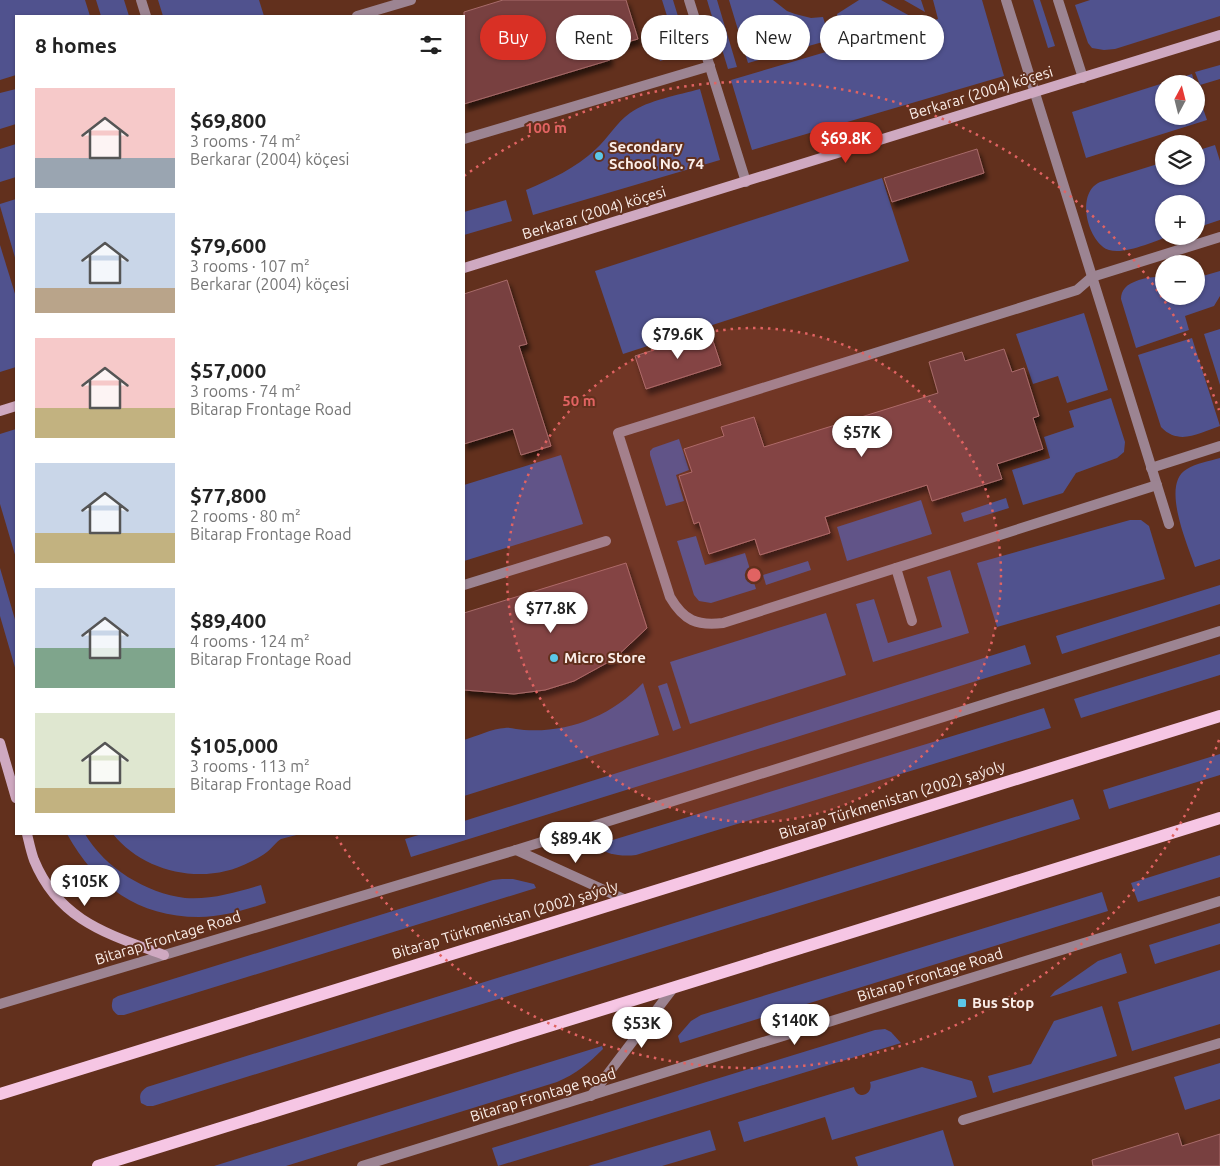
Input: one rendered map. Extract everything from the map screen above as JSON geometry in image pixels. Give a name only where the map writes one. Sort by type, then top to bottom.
[{"type":"main road","name":"Bitarap Türkmenistan (2002) şaýoly","points":[[0,1094],[1220,716]]},
{"type":"main road","points":[[98,1166],[1220,818]]},
{"type":"street","points":[[141,0],[146,15]]},
{"type":"street","points":[[360,15],[411,0]]},
{"type":"street","points":[[689,0],[746,182]]},
{"type":"street","points":[[1006,0],[1169,524]]},
{"type":"street","points":[[1058,0],[1083,78]]},
{"type":"street","name":"Berkarar (2004) köçesi","points":[[465,268],[1220,35]]},
{"type":"street","points":[[465,138],[710,66]]},
{"type":"street","points":[[1157,485],[724,623],[708,624],[684,617],[670,597],[618,433],[1077,290],[1092,277],[1220,238]]},
{"type":"street","points":[[0,410],[15,406]]},
{"type":"street","points":[[1151,468],[1220,446]]},
{"type":"street","points":[[465,585],[606,541]]},
{"type":"street","points":[[896,568],[912,621]]},
{"type":"street","name":"Bitarap Frontage Road","points":[[0,1004],[516,850],[1220,631]]},
{"type":"street","points":[[0,743],[15,795]]},
{"type":"street","points":[[27,835],[34,860],[52,893],[76,916],[104,933],[164,955]]},
{"type":"street","points":[[516,850],[626,900]]},
{"type":"street","name":"Bitarap Frontage Road","points":[[362,1166],[1220,901]]},
{"type":"street","points":[[591,1096],[674,987]]},
{"type":"street","points":[[963,1120],[1220,1043]]},
{"type":"shaded area","points":[[0,0],[85,0],[90,15],[15,15],[15,75],[0,80]]},
{"type":"shaded area","points":[[96,0],[124,0],[129,15],[101,15]]},
{"type":"shaded area","points":[[158,0],[259,0],[264,15],[163,15]]},
{"type":"shaded area","points":[[662,0],[673,0],[678,15],[667,15]]},
{"type":"shaded area","points":[[707,0],[717,0],[721,15],[712,15]]},
{"type":"shaded area","points":[[729,0],[773,0],[787,11],[799,15],[737,15],[737,27]]},
{"type":"shaded area","points":[[859,0],[881,0],[908,15],[837,15]]},
{"type":"shaded area","points":[[904,0],[921,0],[925,12]]},
{"type":"shaded area","points":[[933,0],[982,0],[1004,76],[752,150],[731,80],[799,60],[810,60],[810,57],[820,54],[820,60],[944,60],[944,15],[937,15]]},
{"type":"shaded area","points":[[1033,0],[1040,0],[1055,46],[1048,48]]},
{"type":"shaded area","points":[[1090,0],[1220,0],[1220,16],[1115,49],[1104,50],[1092,48],[1088,43],[1075,5]]},
{"type":"shaded area","points":[[820,17],[820,43],[810,46],[810,18]]},
{"type":"shaded area","points":[[727,34],[737,67],[728,69],[725,60],[727,60]]},
{"type":"shaded area","points":[[747,60],[759,60],[748,63]]},
{"type":"shaded area","points":[[1220,65],[1220,79],[1205,84],[1205,75],[1196,75],[1195,72]]},
{"type":"shaded area","points":[[1155,86],[1155,125],[1191,125],[1086,158],[1072,112]]},
{"type":"shaded area","points":[[15,89],[15,124],[0,129],[0,93]]},
{"type":"shaded area","points":[[700,89],[720,160],[533,215],[526,190],[580,162],[600,145],[625,117],[637,108],[655,101]]},
{"type":"shaded area","points":[[15,144],[15,177],[0,182],[0,149]]},
{"type":"shaded area","points":[[1215,145],[1220,161],[1220,220],[1205,225],[1205,195],[1155,195],[1155,241],[1123,251],[1109,250],[1102,246],[1096,239],[1087,218],[1086,207],[1092,188],[1100,182],[1155,165],[1155,185],[1205,185],[1205,148]]},
{"type":"shaded area","points":[[882,178],[909,261],[623,354],[595,271]]},
{"type":"shaded area","points":[[15,199],[15,258],[0,206],[0,204]]},
{"type":"shaded area","points":[[506,200],[512,221],[465,235],[465,212]]},
{"type":"shaded area","points":[[0,245],[15,294],[15,367],[0,372]]},
{"type":"shaded area","points":[[1220,271],[1220,296],[1214,306],[1185,316],[1189,330],[1136,348],[1121,299],[1125,288],[1138,281],[1155,277],[1155,305],[1205,305],[1205,275]]},
{"type":"shaded area","points":[[1084,313],[1108,390],[1067,403],[1058,376],[1033,384],[1016,334]]},
{"type":"shaded area","points":[[1220,329],[1220,385],[1204,334]]},
{"type":"shaded area","points":[[1192,338],[1220,426],[1182,437],[1168,433],[1161,427],[1138,355]]},
{"type":"shaded area","points":[[1111,398],[1125,442],[1124,452],[1117,458],[1076,473],[1063,493],[1023,505],[1012,470],[1050,458],[1044,437],[1074,427],[1069,411]]},
{"type":"shaded area","points":[[15,429],[15,555],[0,504],[0,434]]},
{"type":"shaded area","points":[[679,439],[689,470],[676,475],[684,501],[666,506],[650,451],[653,448]]},
{"type":"shaded area","points":[[561,455],[583,524],[465,561],[465,485]]},
{"type":"shaded area","points":[[1220,458],[1220,559],[1195,567],[1178,515],[1176,488],[1179,477],[1187,469]]},
{"type":"shaded area","points":[[1006,498],[1009,508],[964,522],[961,513]]},
{"type":"shaded area","points":[[921,500],[932,534],[847,561],[837,527]]},
{"type":"shaded area","points":[[1130,520],[1141,520],[1149,526],[1165,579],[997,627],[977,563]]},
{"type":"shaded area","points":[[696,536],[705,565],[745,553],[756,589],[711,603],[699,601],[694,595],[677,541]]},
{"type":"shaded area","points":[[808,561],[811,570],[766,585],[763,575]]},
{"type":"shaded area","points":[[0,568],[15,620],[15,668],[0,616]]},
{"type":"shaded area","points":[[950,570],[969,633],[873,662],[856,604],[874,599],[888,643],[942,627],[927,577]]},
{"type":"shaded area","points":[[1220,585],[1220,604],[1062,654],[1056,636]]},
{"type":"shaded area","points":[[826,613],[846,675],[690,724],[670,662]]},
{"type":"shaded area","points":[[1025,645],[1031,664],[411,857],[405,839],[419,835],[465,835],[465,821]]},
{"type":"shaded area","points":[[1220,654],[1220,675],[1081,718],[1074,699]]},
{"type":"shaded area","points":[[643,683],[659,735],[465,796],[465,740],[500,728],[541,730],[573,725],[603,713],[631,695]]},
{"type":"shaded area","points":[[667,683],[681,728],[673,731],[658,686]]},
{"type":"shaded area","points":[[1044,708],[1051,728],[636,855],[624,856],[614,854],[593,846]]},
{"type":"shaded area","points":[[1220,754],[1220,775],[1109,809],[1103,790]]},
{"type":"shaded area","points":[[1073,799],[1080,819],[153,1106],[141,1103],[141,1094],[147,1087]]},
{"type":"shaded area","points":[[68,835],[86,835],[93,846],[115,868],[141,885],[156,891],[185,898],[204,898],[224,895],[261,885],[266,903],[233,913],[208,917],[177,916],[157,911],[121,895],[91,869]]},
{"type":"shaded area","points":[[114,835],[296,835],[281,839],[267,852],[250,862],[214,873],[176,872],[141,858]]},
{"type":"shaded area","points":[[1220,855],[1220,877],[1138,902],[1131,883]]},
{"type":"shaded area","points":[[513,879],[534,884],[536,888],[124,1015],[118,1015],[112,1008],[113,999],[118,996],[493,880]]},
{"type":"shaded area","points":[[1102,892],[1108,911],[680,1043],[678,1036],[691,1021],[701,1015]]},
{"type":"shaded area","points":[[1220,923],[1220,944],[1155,964],[1149,945]]},
{"type":"shaded area","points":[[1121,953],[1127,973],[1050,997],[1055,991],[1098,961]]},
{"type":"shaded area","points":[[1220,970],[1220,1024],[1132,1051],[1118,1002]]},
{"type":"shaded area","points":[[1102,1006],[1117,1056],[993,1093],[988,1076],[1031,1064],[1054,1021]]},
{"type":"shaded area","points":[[885,1029],[891,1032],[901,1043],[498,1166],[492,1148],[875,1030]]},
{"type":"shaded area","points":[[602,1046],[603,1049],[576,1072],[557,1082],[286,1166],[214,1166]]},
{"type":"shaded area","points":[[1220,1063],[1220,1099],[1185,1110],[1174,1077]]},
{"type":"shaded area","points":[[922,1067],[972,1081],[977,1097],[832,1140],[825,1117],[744,1142],[738,1122],[854,1087],[858,1094],[865,1095],[870,1090],[870,1082]]},
{"type":"shaded area","points":[[710,1130],[716,1150],[662,1166],[588,1166]]},
{"type":"shaded area","points":[[943,1130],[954,1166],[858,1166],[855,1157]]},
{"type":"building","points":[[503,0],[626,0],[631,15],[556,15],[556,60],[610,60],[465,104],[464,12]]},
{"type":"building","points":[[631,16],[638,39],[631,41]]},
{"type":"building","points":[[977,149],[984,173],[892,202],[884,178]]},
{"type":"building","points":[[507,280],[527,344],[519,346],[551,446],[521,455],[513,429],[465,444],[465,294]]},
{"type":"building","points":[[710,332],[721,365],[646,389],[635,356]]},
{"type":"building","points":[[1004,349],[1012,372],[1024,368],[1039,416],[1033,418],[1043,449],[997,464],[1002,479],[932,501],[927,485],[825,517],[830,533],[760,555],[755,539],[709,554],[699,522],[694,524],[679,476],[692,472],[684,449],[724,436],[721,427],[754,417],[764,447],[938,393],[929,362],[962,352],[965,361]]},
{"type":"building","points":[[626,563],[647,628],[614,659],[574,681],[545,690],[514,694],[465,690],[465,613]]},
{"type":"building","points":[[1178,1133],[1182,1146],[1220,1134],[1220,1166],[1093,1166],[1092,1160]]},
{"type":"place","name":"Secondary School No. 74","points":[[599,156]]},
{"type":"place","name":"Micro Store","points":[[554,658]]},
{"type":"place","name":"Bus Stop","points":[[962,1003]]}]
